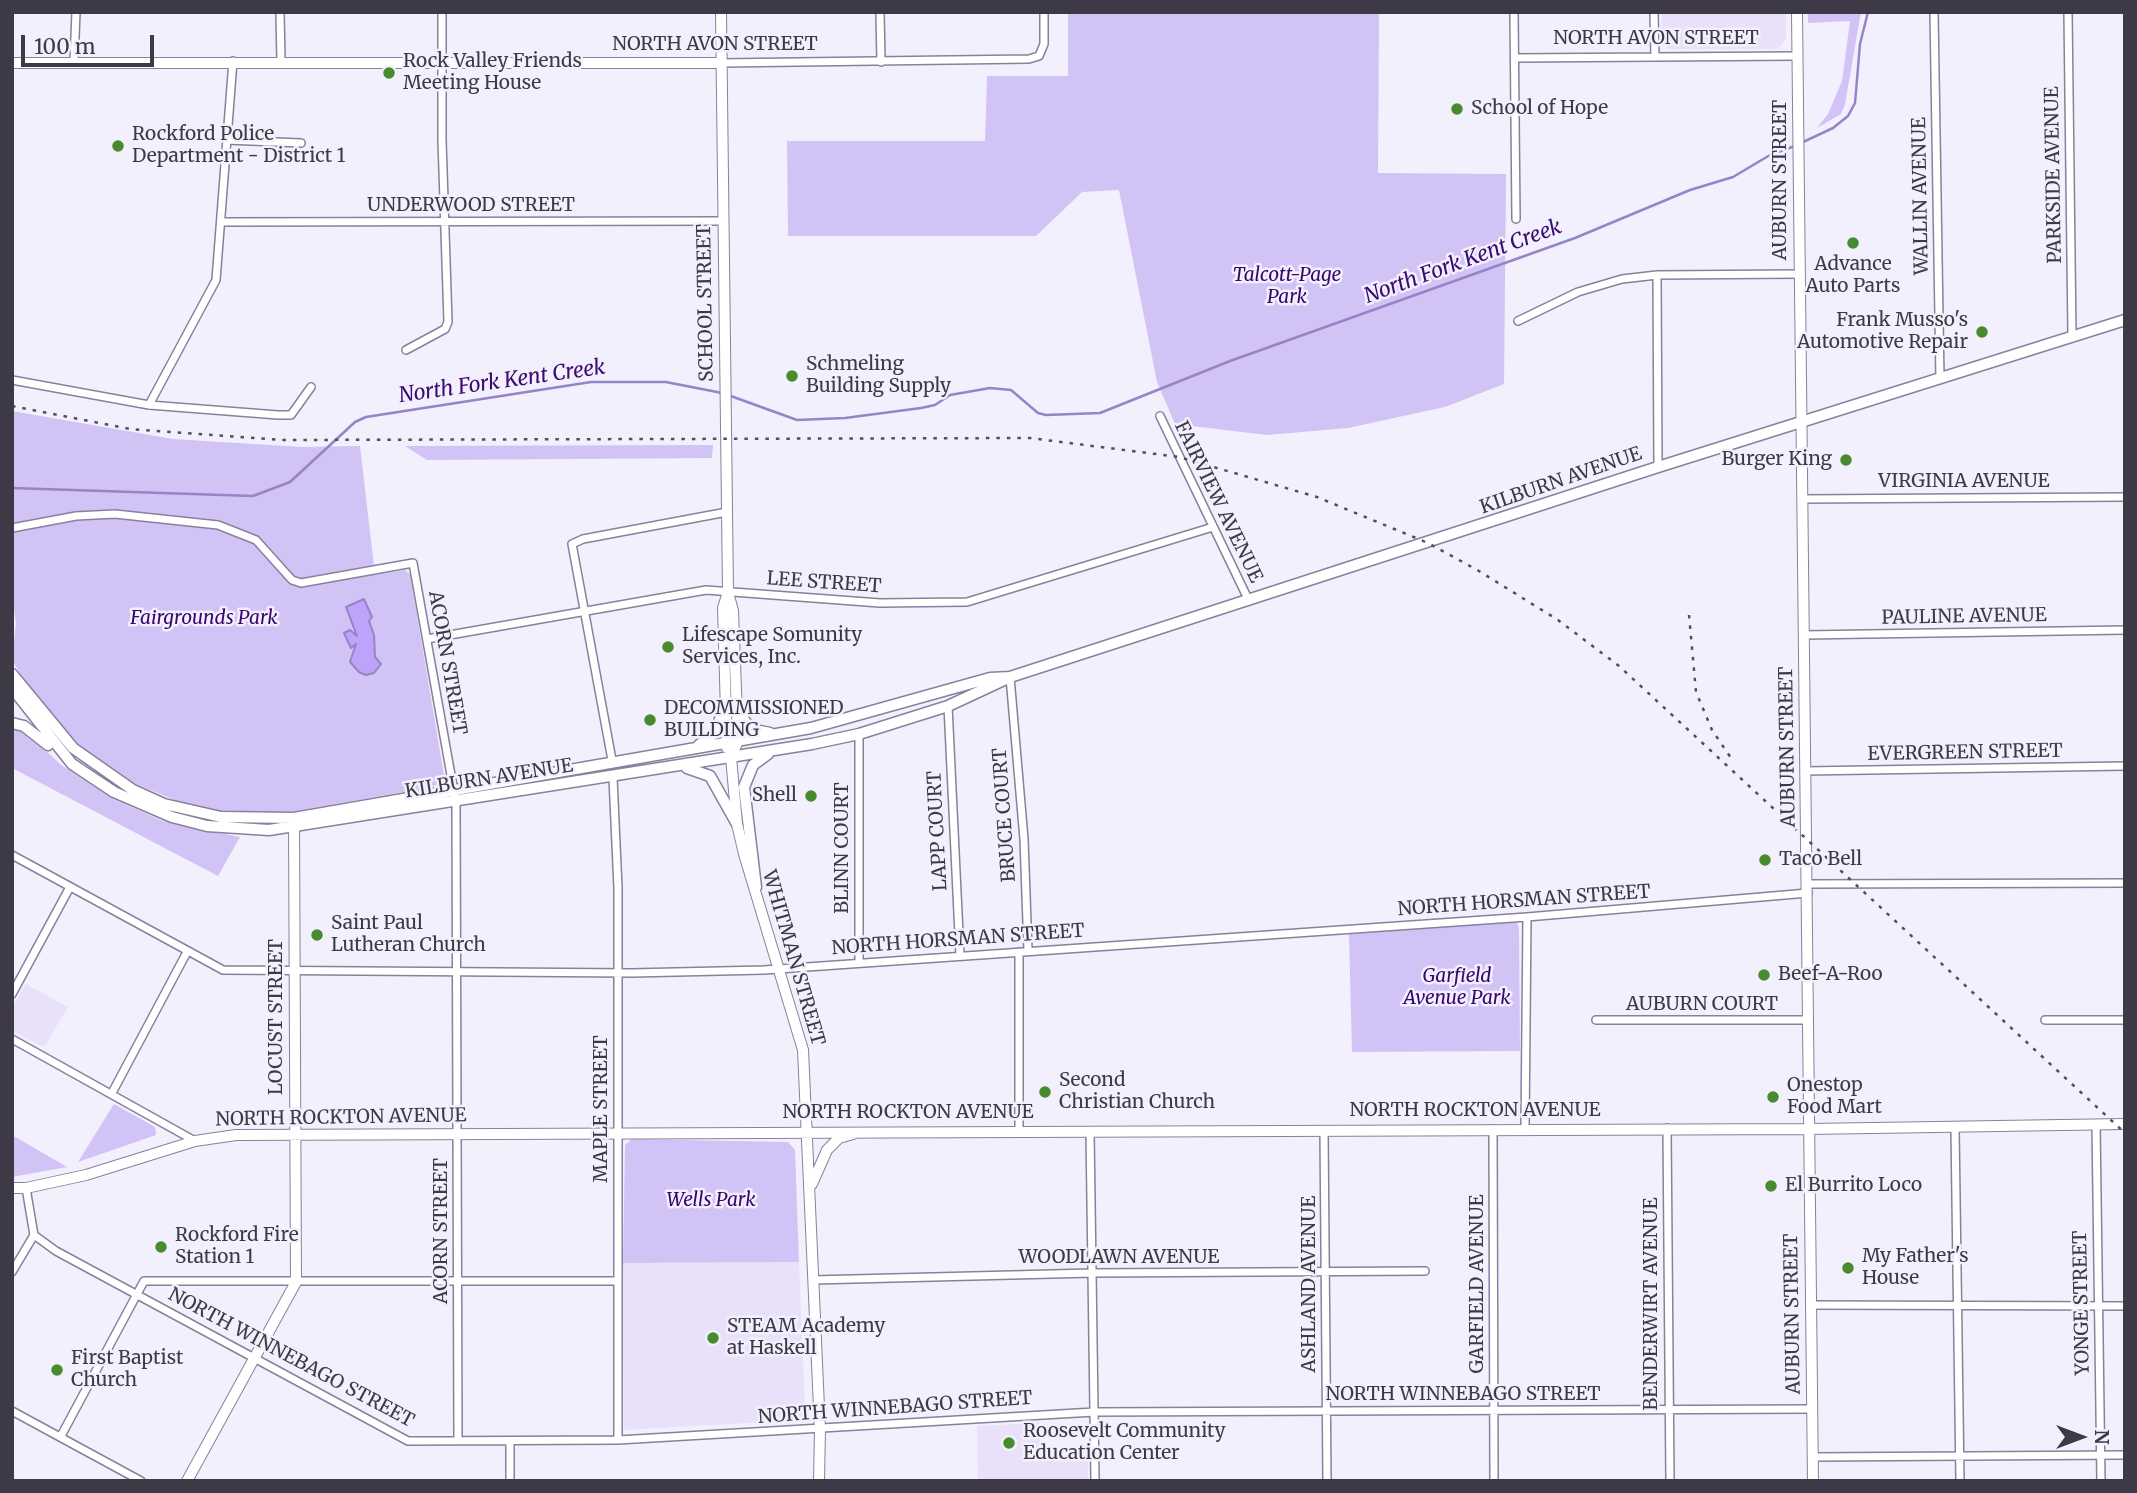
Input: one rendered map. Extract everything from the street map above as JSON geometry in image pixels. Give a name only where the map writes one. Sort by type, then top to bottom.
[{"type":"main road","name":"SCHOOL STREET","points":[[721,12],[728,592],[733,611],[738,741]]},
{"type":"main road","name":"AUBURN STREET","points":[[1797,12],[1813,1481]]},
{"type":"main road","name":"NORTH AVON STREET","points":[[12,62],[721,63]]},
{"type":"main road","name":"KILBURN AVENUE","points":[[12,688],[72,764],[114,792],[172,817],[242,830],[456,803],[775,750],[859,734],[947,706],[1010,677],[1658,467],[2125,320]]},
{"type":"main road","name":"SCHOOL STREET","points":[[728,592],[723,608],[724,705],[725,743],[731,757]]},
{"type":"main road","name":"KILBURN AVENUE","points":[[12,674],[73,748],[133,790],[164,804],[221,817],[295,823],[454,788],[811,728],[990,678],[1010,677]]},
{"type":"main road","points":[[736,700],[742,718],[749,726],[776,734]]},
{"type":"main road","points":[[691,748],[715,733],[724,705]]},
{"type":"main road","points":[[12,723],[30,730],[72,764]]},
{"type":"main road","name":"WHITMAN STREET","points":[[738,741],[731,757],[737,824],[803,1050],[820,1430],[819,1481]]},
{"type":"main road","points":[[756,887],[744,787],[753,765],[775,750]]},
{"type":"main road","points":[[677,767],[698,770],[710,776],[737,824]]},
{"type":"main road","name":"LOCUST STREET","points":[[187,1481],[296,1282],[295,823]]},
{"type":"main road","name":"NORTH ROCKTON AVENUE","points":[[195,1141],[236,1135],[296,1133],[1809,1129],[2125,1124]]},
{"type":"main road","points":[[809,1195],[816,1169],[832,1144],[839,1138],[867,1130]]},
{"type":"main road","points":[[12,1188],[26,1188],[86,1175],[195,1141]]},
{"type":"street","points":[[74,62],[76,12]]},
{"type":"street","points":[[280,12],[281,62]]},
{"type":"street","points":[[406,350],[445,329],[448,322],[442,12]]},
{"type":"street","points":[[880,12],[881,62]]},
{"type":"street","name":"NORTH AVON STREET","points":[[721,63],[1030,59],[1039,56],[1044,44],[1044,12]]},
{"type":"street","points":[[1514,12],[1516,219]]},
{"type":"street","points":[[1654,12],[1654,57]]},
{"type":"street","name":"WALLIN AVENUE","points":[[1934,12],[1940,379]]},
{"type":"street","name":"PARKSIDE AVENUE","points":[[2068,12],[2072,337]]},
{"type":"street","name":"NORTH AVON STREET","points":[[1515,58],[1797,56]]},
{"type":"street","points":[[149,405],[216,280],[233,61]]},
{"type":"street","points":[[226,140],[302,143]]},
{"type":"street","name":"UNDERWOOD STREET","points":[[221,222],[722,221]]},
{"type":"street","points":[[1518,321],[1578,292],[1622,279],[1657,275],[1799,274]]},
{"type":"street","points":[[1657,275],[1658,467]]},
{"type":"street","points":[[12,380],[149,405],[291,415],[311,387]]},
{"type":"street","name":"FAIRVIEW AVENUE","points":[[1160,416],[1249,601]]},
{"type":"street","name":"VIRGINIA AVENUE","points":[[1803,499],[2125,497]]},
{"type":"street","points":[[612,760],[572,544],[621,531],[727,512]]},
{"type":"street","name":"ACORN STREET","points":[[12,528],[76,516],[115,514],[218,525],[256,540],[292,580],[301,583],[413,563],[456,803],[458,1440]]},
{"type":"street","name":"LEE STREET","points":[[427,639],[706,590],[880,603],[967,602],[1213,527]]},
{"type":"street","name":"PAULINE AVENUE","points":[[1804,635],[2125,630]]},
{"type":"street","name":"BRUCE COURT","points":[[1010,677],[1024,839],[1028,951]]},
{"type":"street","name":"LAPP COURT","points":[[947,706],[960,955]]},
{"type":"street","name":"BLINN COURT","points":[[859,734],[859,963]]},
{"type":"street","name":"EVERGREEN STREET","points":[[1805,771],[2125,766]]},
{"type":"street","name":"MAPLE STREET","points":[[613,778],[618,973],[618,1440]]},
{"type":"street","name":"NORTH HORSMAN STREET","points":[[12,855],[223,970],[295,972],[618,973],[779,969],[1527,917],[1808,889],[2125,883]]},
{"type":"street","points":[[12,994],[70,887]]},
{"type":"street","points":[[1525,1128],[1527,917]]},
{"type":"street","points":[[112,1093],[187,952]]},
{"type":"street","points":[[1019,952],[1019,1130]]},
{"type":"street","name":"AUBURN COURT","points":[[1596,1020],[1808,1020]]},
{"type":"street","points":[[2045,1020],[2125,1020]]},
{"type":"street","name":"NORTH ROCKTON AVENUE","points":[[12,1039],[195,1141]]},
{"type":"street","name":"YONGE STREET","points":[[2096,1124],[2101,1481]]},
{"type":"street","name":"BENDERWIRT AVENUE","points":[[1667,1128],[1670,1481]]},
{"type":"street","points":[[1955,1128],[1960,1481]]},
{"type":"street","name":"GARFIELD AVENUE","points":[[1493,1129],[1494,1481]]},
{"type":"street","name":"ASHLAND AVENUE","points":[[1324,1130],[1327,1481]]},
{"type":"street","points":[[1090,1131],[1095,1481]]},
{"type":"street","points":[[12,1272],[34,1235],[26,1188]]},
{"type":"street","name":"NORTH WINNEBAGO STREET","points":[[34,1235],[56,1251],[408,1441],[618,1440],[1094,1412],[1812,1409]]},
{"type":"street","name":"WOODLAWN AVENUE","points":[[813,1280],[1092,1273],[1325,1274],[1426,1271]]},
{"type":"street","points":[[61,1436],[144,1282],[618,1281]]},
{"type":"street","points":[[1810,1306],[2125,1306]]},
{"type":"street","points":[[12,1411],[141,1481]]},
{"type":"street","points":[[510,1441],[510,1481]]},
{"type":"street","points":[[1813,1457],[2125,1455]]},
{"type":"shaded area","points":[[1662,12],[1786,12],[1786,39],[1778,49],[1669,49],[1661,43]]},
{"type":"shaded area","points":[[364,599],[372,617],[369,621],[374,635],[375,657],[381,664],[374,673],[366,675],[350,662],[356,644],[351,648],[344,633],[350,630],[357,636],[346,607]]},
{"type":"shaded area","points":[[26,984],[68,1007],[44,1047],[12,1031],[12,1007]]},
{"type":"shaded area","name":"STEAM Academy at Haskell","points":[[799,1262],[805,1413],[801,1420],[624,1430],[623,1263]]},
{"type":"shaded area","name":"Roosevelt Community Education Center","points":[[1040,1423],[1041,1460],[1088,1460],[1088,1481],[978,1481],[977,1426]]},
{"type":"green space","name":"Talcott-Page Park","points":[[1068,12],[1379,12],[1378,173],[1506,174],[1504,384],[1445,407],[1348,428],[1267,435],[1175,424],[1157,382],[1119,190],[1082,192],[1036,236],[788,236],[787,141],[985,141],[987,76],[1068,76]]},
{"type":"green space","points":[[1808,12],[1861,12],[1845,104],[1841,114],[1817,128],[1828,114],[1842,81],[1850,21],[1808,23]]},
{"type":"green space","name":"Fairgrounds Park","points":[[12,411],[173,439],[302,447],[360,446],[375,575],[405,570],[410,574],[444,775],[440,783],[431,787],[278,814],[226,813],[182,803],[131,782],[75,743],[29,688],[12,660],[16,623],[12,596]]},
{"type":"green space","points":[[713,445],[712,458],[427,460],[405,446]]},
{"type":"green space","points":[[12,727],[26,731],[61,765],[113,799],[163,821],[240,837],[218,876],[12,768]]},
{"type":"green space","name":"Garfield Avenue Park","points":[[1517,923],[1519,929],[1520,1051],[1352,1052],[1349,934]]},
{"type":"green space","points":[[114,1104],[155,1127],[156,1135],[78,1162]]},
{"type":"green space","points":[[12,1135],[67,1167],[12,1177]]},
{"type":"green space","name":"Wells Park","points":[[632,1139],[788,1142],[795,1150],[799,1262],[623,1263],[625,1145]]},
{"type":"waterway","name":"North Fork Kent Creek","points":[[1801,143],[1833,128],[1848,116],[1855,103],[1860,44],[1868,12]]},
{"type":"waterway","name":"North Fork Kent Creek","points":[[728,395],[797,420],[845,418],[921,408],[935,405],[950,395],[990,388],[1011,390],[1038,413],[1046,415],[1100,413],[1230,361],[1575,238],[1690,190],[1733,177],[1770,155],[1795,146]]},
{"type":"waterway","name":"North Fork Kent Creek","points":[[12,488],[253,496],[290,482],[355,422],[366,417],[591,382],[666,382],[722,393]]},
{"type":"railway","points":[[12,406],[130,429],[282,440],[1030,438],[1179,457],[1317,497],[1428,543],[1479,571],[1558,620],[1619,666],[2125,1133]]},
{"type":"railway","points":[[1689,615],[1696,692],[1712,730],[1731,758]]},
{"type":"place","name":"Rock Valley Friends Meeting House","points":[[389,73]]},
{"type":"place","name":"School of Hope","points":[[1457,109]]},
{"type":"place","name":"Rockford Police Department - District 1","points":[[118,146]]},
{"type":"place","name":"Advance Auto Parts","points":[[1853,243]]},
{"type":"place","name":"Frank Musso's Automotive Repair","points":[[1982,332]]},
{"type":"place","name":"Schmeling Building Supply","points":[[792,376]]},
{"type":"place","name":"Burger King","points":[[1846,460]]},
{"type":"place","name":"Lifescape Somunity Services, Inc.","points":[[668,647]]},
{"type":"place","name":"DECOMMISSIONED BUILDING","points":[[650,720]]},
{"type":"place","name":"Shell","points":[[811,796]]},
{"type":"place","name":"Taco Bell","points":[[1765,860]]},
{"type":"place","name":"Saint Paul Lutheran Church","points":[[317,935]]},
{"type":"place","name":"Beef-A-Roo","points":[[1764,975]]},
{"type":"place","name":"Second Christian Church","points":[[1045,1092]]},
{"type":"place","name":"Onestop Food Mart","points":[[1773,1097]]},
{"type":"place","name":"El Burrito Loco","points":[[1771,1186]]},
{"type":"place","name":"Rockford Fire Station 1","points":[[161,1247]]},
{"type":"place","name":"My Father's House","points":[[1848,1268]]},
{"type":"place","name":"STEAM Academy at Haskell","points":[[713,1338]]},
{"type":"place","name":"First Baptist Church","points":[[57,1370]]},
{"type":"place","name":"Roosevelt Community Education Center","points":[[1009,1443]]}]
